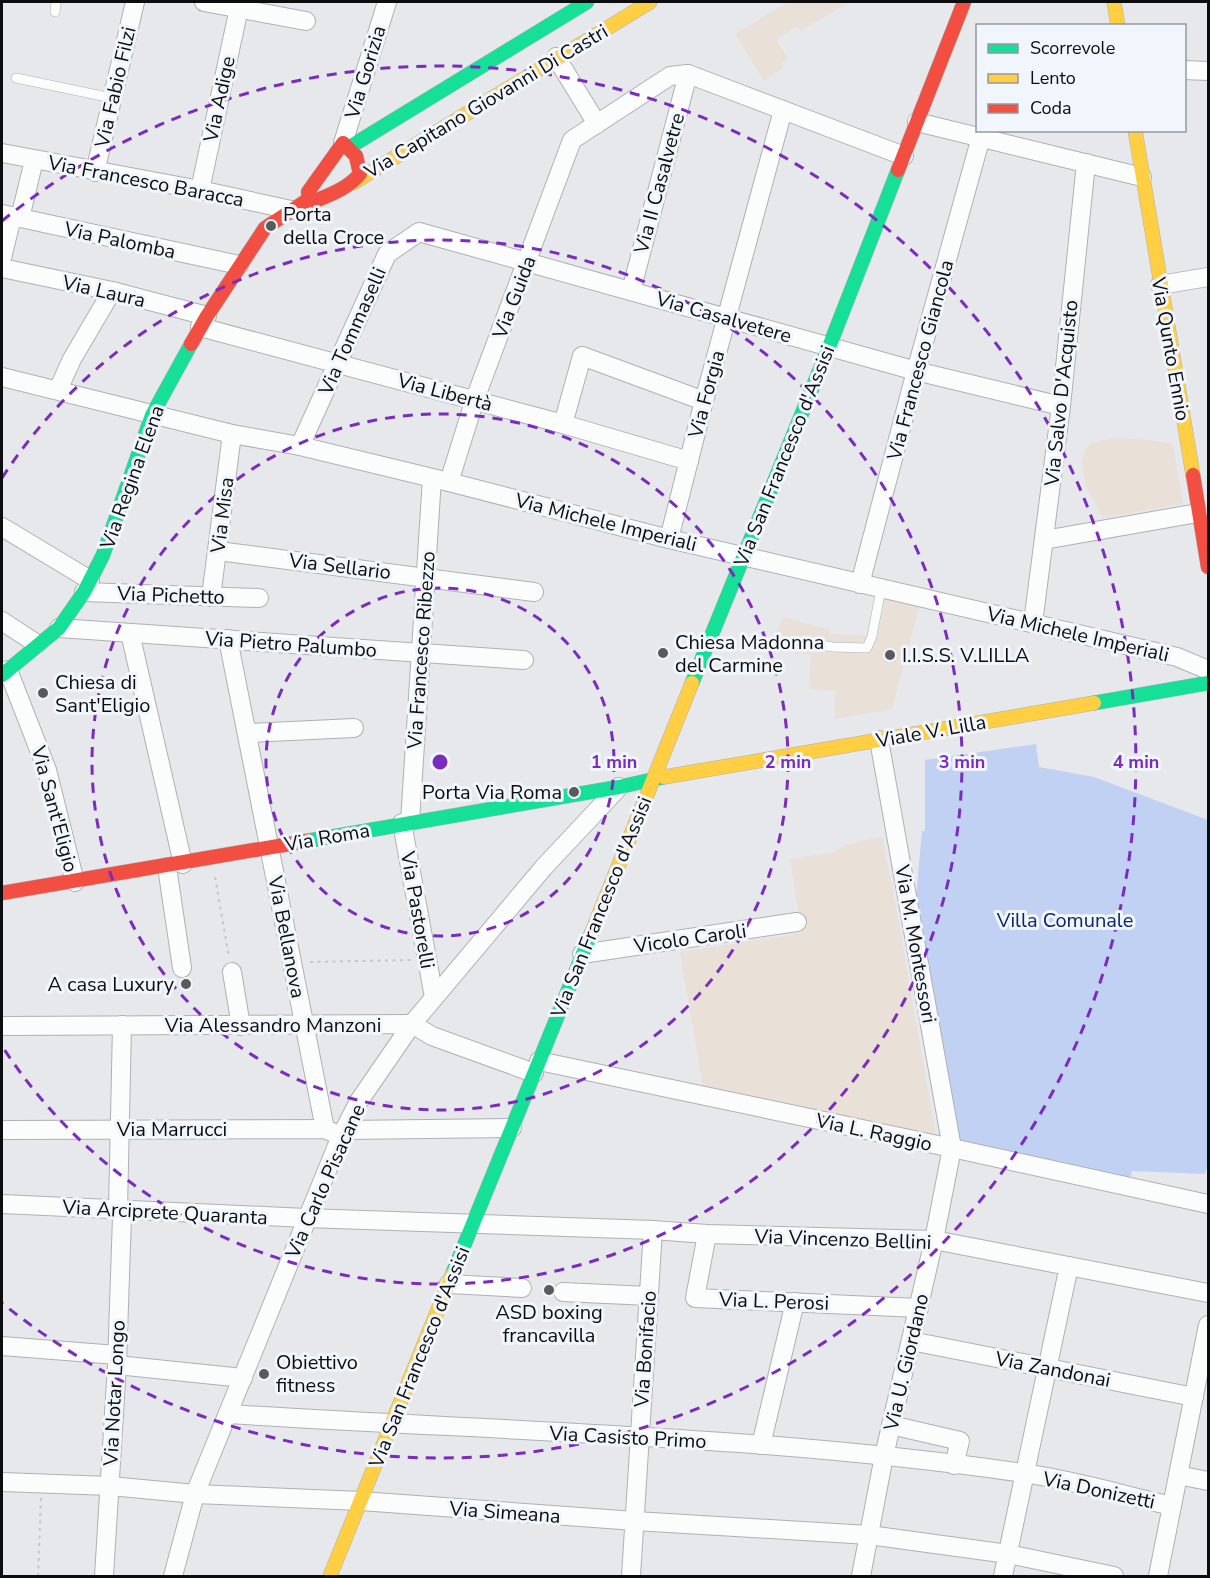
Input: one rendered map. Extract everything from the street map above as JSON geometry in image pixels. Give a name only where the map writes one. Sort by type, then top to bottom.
[{"type":"street","name":"Via Fabio Filzi","points":[[96,172],[135,2]]},
{"type":"street","points":[[204,2],[306,21]]},
{"type":"street","name":"Via Gorizia","points":[[345,146],[387,2]]},
{"type":"street","name":"Via Capitano Giovanni Di Castri","points":[[345,146],[586,2]]},
{"type":"street","name":"Via Capitano Giovanni Di Castri","points":[[309,198],[315,201],[353,183],[556,57],[650,2]]},
{"type":"street","name":"Via San Francesco d'Assisi","points":[[330,1576],[829,347],[964,2]]},
{"type":"street","points":[[1114,2],[1118,24]]},
{"type":"street","name":"Via Adige","points":[[200,190],[238,8]]},
{"type":"street","points":[[556,57],[597,124]]},
{"type":"street","points":[[1186,70],[1209,71]]},
{"type":"street","points":[[688,74],[904,156]]},
{"type":"street","name":"Via Guida","points":[[440,480],[475,399],[572,140],[670,76],[688,74]]},
{"type":"street","name":"Via II Casalvetre","points":[[631,291],[688,74]]},
{"type":"street","name":"Via Forgia","points":[[669,538],[783,110]]},
{"type":"street","points":[[917,122],[1142,177]]},
{"type":"street","name":"Via Qunto Ennio","points":[[1135,132],[1198,513],[1209,567]]},
{"type":"street","name":"Via Francesco Giancola","points":[[860,584],[981,137]]},
{"type":"street","points":[[309,198],[308,192],[345,146],[356,156],[359,164],[360,174],[353,183]]},
{"type":"street","name":"Via Francesco Baracca","points":[[2,153],[200,190],[291,210]]},
{"type":"street","points":[[2,258],[11,217],[34,160]]},
{"type":"street","name":"Via Salvo D'Acquisto","points":[[1033,623],[1061,406],[1086,163]]},
{"type":"street","name":"Via Regina Elena","points":[[5,673],[59,628],[87,586],[103,555],[152,415],[203,321],[265,228],[309,198]]},
{"type":"street","name":"Via Palomba","points":[[11,217],[239,265]]},
{"type":"street","name":"Via Tommaselli","points":[[300,447],[387,254],[419,232],[527,263]]},
{"type":"street","name":"Via Casalvetere","points":[[527,263],[916,371],[1061,406]]},
{"type":"street","name":"Via Laura","points":[[2,268],[112,291],[203,321]]},
{"type":"street","points":[[1160,285],[1209,278]]},
{"type":"street","points":[[58,390],[72,359],[112,291]]},
{"type":"street","name":"Via Libertà","points":[[203,321],[338,363],[475,399],[689,461]]},
{"type":"street","points":[[563,424],[582,356],[704,401]]},
{"type":"street","name":"Via Michele Imperiali","points":[[2,376],[152,415],[440,480],[743,556],[1177,657],[1209,670]]},
{"type":"street","name":"Via Misa","points":[[211,597],[232,434]]},
{"type":"street","name":"Via Francesco Ribezzo","points":[[406,822],[421,653],[425,577],[440,480]]},
{"type":"street","points":[[1044,540],[1198,513]]},
{"type":"street","points":[[2,527],[87,586]]},
{"type":"street","name":"Via Sellario","points":[[218,551],[534,592]]},
{"type":"street","name":"Via Pichetto","points":[[87,586],[211,597],[259,598]]},
{"type":"street","points":[[2,621],[38,644]]},
{"type":"street","name":"Via Pietro Palumbo","points":[[59,628],[524,660]]},
{"type":"street","points":[[130,633],[175,865],[182,968]]},
{"type":"street","name":"Via Bellanova","points":[[228,639],[304,1026],[337,1132]]},
{"type":"street","name":"Via Sant'Eligio","points":[[5,673],[47,770],[75,882]]},
{"type":"street","name":"Viale V. Lilla","points":[[653,779],[1209,683]]},
{"type":"street","points":[[247,733],[354,728]]},
{"type":"street","name":"Via M. Montessori","points":[[879,740],[952,1148]]},
{"type":"street","name":"Via Roma","points":[[2,893],[175,865],[406,822],[619,787],[653,779]]},
{"type":"street","name":"Via Carlo Pisacane","points":[[173,1576],[195,1494],[306,1218],[337,1132],[412,1024],[434,997],[544,867],[619,787]]},
{"type":"street","name":"Via Pastorelli","points":[[406,822],[434,997]]},
{"type":"street","name":"Vicolo Caroli","points":[[582,954],[797,922]]},
{"type":"street","points":[[232,972],[241,1026]]},
{"type":"street","name":"Via Alessandro Manzoni","points":[[2,1026],[412,1024],[432,1036],[536,1067]]},
{"type":"street","name":"Via Notar Longo","points":[[104,1576],[117,1360],[122,1216],[118,1210],[122,1025]]},
{"type":"street","name":"Via L. Raggio","points":[[536,1067],[952,1148],[1209,1204]]},
{"type":"street","name":"Via Marrucci","points":[[2,1130],[337,1132],[512,1128]]},
{"type":"street","name":"Via U. Giordano","points":[[861,1576],[884,1455],[919,1308],[952,1148]]},
{"type":"street","name":"Via Arciprete Quaranta","points":[[2,1204],[473,1225]]},
{"type":"street","name":"Via Vincenzo Bellini","points":[[473,1225],[934,1240],[1209,1293]]},
{"type":"street","name":"Via Bonifacio","points":[[631,1576],[653,1230]]},
{"type":"street","name":"Via L. Perosi","points":[[707,1234],[695,1298],[919,1308]]},
{"type":"street","points":[[1003,1576],[1070,1266]]},
{"type":"street","points":[[448,1284],[522,1288]]},
{"type":"street","points":[[563,1292],[649,1296]]},
{"type":"street","points":[[761,1445],[795,1302]]},
{"type":"street","points":[[1158,1576],[1209,1324]]},
{"type":"street","name":"Via Zandonai","points":[[911,1341],[1194,1397]]},
{"type":"street","points":[[2,1346],[243,1378]]},
{"type":"street","name":"Via Casisto Primo","points":[[228,1414],[761,1445],[884,1455],[1026,1474]]},
{"type":"street","points":[[891,1425],[960,1441],[954,1465]]},
{"type":"street","name":"Via Donizetti","points":[[1026,1474],[1172,1506]]},
{"type":"street","points":[[1178,1475],[1209,1480]]},
{"type":"street","name":"Via Simeana","points":[[2,1482],[361,1501],[869,1535],[1008,1554],[1114,1576]]},
{"type":"lane","points":[[55,12],[56,2]]},
{"type":"lane","points":[[16,78],[112,98]]},
{"type":"lane","points":[[807,642],[832,647],[867,648],[872,636],[881,589]]},
{"type":"path","points":[[211,858],[232,972]]},
{"type":"path","points":[[292,963],[427,959]]},
{"type":"path","points":[[38,1576],[42,1484]]},
{"type":"shaded area","points":[[788,2],[849,2],[801,31],[798,26],[776,40],[788,58],[782,63],[784,67],[764,81],[735,34]]},
{"type":"shaded area","points":[[1113,438],[1142,439],[1173,444],[1183,504],[1103,518],[1086,486],[1082,462],[1085,450],[1092,443]]},
{"type":"shaded area","points":[[885,599],[919,606],[892,709],[835,719],[835,691],[809,689],[811,655],[777,649],[783,634],[777,631],[783,617],[830,630],[830,634],[877,636]]},
{"type":"shaded area","points":[[882,837],[936,1136],[703,1087],[680,952],[802,933],[790,859],[836,852],[843,845]]},
{"type":"green space","name":"Villa Comunale","points":[[1036,744],[1039,767],[1094,777],[1208,820],[1208,1164],[1205,1174],[1132,1171],[1130,1179],[958,1142],[916,898],[922,831],[925,831],[925,760]]},
{"type":"traffic: fast","points":[[348,148],[587,2]]},
{"type":"traffic: fast","points":[[692,683],[829,347],[898,170]]},
{"type":"traffic: fast","points":[[2,675],[59,628],[84,592],[103,555],[152,415],[191,344]]},
{"type":"traffic: fast","points":[[1094,703],[1208,683]]},
{"type":"traffic: fast","points":[[307,841],[619,787],[664,777]]},
{"type":"traffic: fast","points":[[452,1275],[591,934]]},
{"type":"traffic: slow","points":[[353,183],[650,2]]},
{"type":"traffic: slow","points":[[1114,2],[1118,24]]},
{"type":"traffic: slow","points":[[1135,132],[1193,475]]},
{"type":"traffic: slow","points":[[591,934],[692,683]]},
{"type":"traffic: slow","points":[[664,777],[1094,703]]},
{"type":"traffic: slow","points":[[330,1576],[452,1275]]},
{"type":"traffic: jam","points":[[898,170],[964,2]]},
{"type":"traffic: jam","points":[[343,143],[356,156],[360,174],[334,193],[315,201],[309,199],[308,192],[343,143]]},
{"type":"traffic: jam","points":[[191,344],[265,228],[309,199]]},
{"type":"traffic: jam","points":[[1193,475],[1208,567]]},
{"type":"traffic: jam","points":[[2,893],[307,841]]},
{"type":"place","name":"Porta della Croce","points":[[271,226]]},
{"type":"place","name":"Chiesa Madonna del Carmine","points":[[663,653]]},
{"type":"place","name":"I.I.S.S. V.LILLA","points":[[890,655]]},
{"type":"place","name":"Chiesa di Sant'Eligio","points":[[43,693]]},
{"type":"place","name":"Porta Via Roma","points":[[574,792]]},
{"type":"place","name":"A casa Luxury","points":[[186,984]]},
{"type":"place","name":"ASD boxing francavilla","points":[[549,1290]]},
{"type":"place","name":"Obiettivo fitness","points":[[264,1374]]}]
